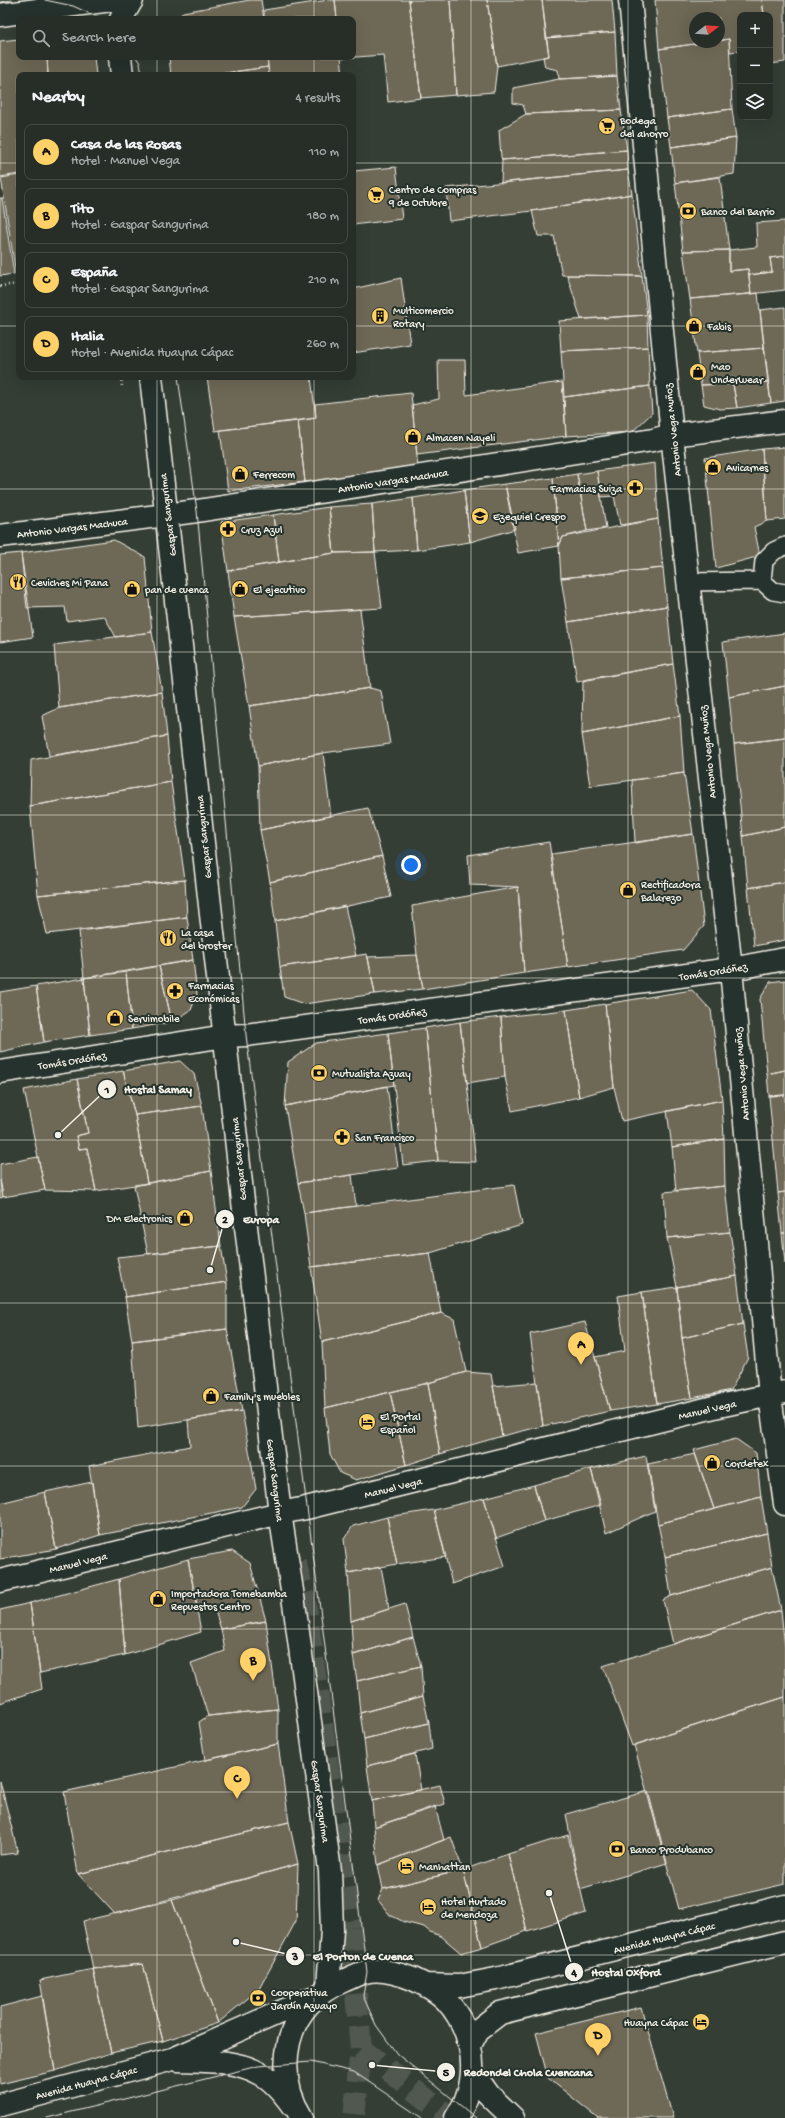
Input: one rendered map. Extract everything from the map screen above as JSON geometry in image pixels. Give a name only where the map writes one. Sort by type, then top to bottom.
[{"type":"street","points":[[0,15],[111,0]]},
{"type":"street","points":[[123,16],[132,0]]},
{"type":"street","name":"Antonio Vega Muñoz","points":[[630,0],[672,435],[777,1394],[785,1504]]},
{"type":"street","points":[[120,60],[122,72]]},
{"type":"street","name":"Gaspar Sangurima","points":[[151,380],[168,515],[244,1210],[280,1513],[295,1610],[330,1871],[332,1930],[322,1992]]},
{"type":"street","name":"Antonio Vargas Machuca","points":[[0,536],[197,511],[653,440],[672,435],[785,421]]},
{"type":"street","name":"Tomás Ordóñez","points":[[0,1072],[226,1036],[246,1035],[731,969],[785,959]]},
{"type":"street","name":"Manuel Vega","points":[[0,1581],[306,1508],[714,1407],[777,1394]]},
{"type":"street","name":"Avenida Huayna Cápac","points":[[425,1985],[459,1986],[496,1979],[785,1906]]},
{"type":"street","points":[[470,2045],[478,2030],[500,2013],[785,1942]]},
{"type":"street","points":[[173,2059],[366,1972],[400,1974],[425,1985],[445,2000],[461,2020],[470,2045],[472,2071],[468,2096],[456,2118]]},
{"type":"street","points":[[302,2118],[291,2098],[286,2076],[287,2054],[292,2032],[302,2014],[322,1992]]},
{"type":"street","points":[[173,2059],[221,2061],[260,2073],[283,2094],[302,2118]]},
{"type":"street","name":"Avenida Huayna Cápac","points":[[0,2105],[173,2059]]},
{"type":"street","points":[[472,2071],[489,2095],[513,2118]]},
{"type":"lane","points":[[762,581],[764,561],[774,551],[785,546]]},
{"type":"lane","points":[[688,582],[762,581],[773,591],[785,593]]},
{"type":"path","points":[[0,286],[16,284]]},
{"type":"path","points":[[121,380],[123,392]]},
{"type":"building","points":[[250,0],[261,0],[264,16],[180,16],[183,12]]},
{"type":"building","points":[[335,0],[337,16],[264,16],[264,10]]},
{"type":"building","points":[[335,0],[409,0],[421,98],[388,102],[383,55],[356,57],[356,16],[337,16]]},
{"type":"building","points":[[409,0],[450,0],[456,95],[421,98]]},
{"type":"building","points":[[450,0],[487,0],[497,66],[494,92],[456,95]]},
{"type":"building","points":[[487,0],[542,0],[549,56],[497,66]]},
{"type":"building","points":[[542,0],[612,0],[615,32],[546,38]]},
{"type":"building","points":[[655,0],[762,0],[764,12],[737,12],[737,51],[730,52],[729,39],[725,40],[725,12],[689,12],[689,45],[659,49]]},
{"type":"building","points":[[762,0],[785,0],[785,62],[773,64],[773,12],[764,12]]},
{"type":"building","points":[[615,32],[617,76],[559,79],[558,70],[545,67],[543,57],[549,56],[546,38]]},
{"type":"building","points":[[16,39],[16,60],[47,60],[48,72],[16,72],[16,174],[0,177],[0,41]]},
{"type":"building","points":[[729,39],[732,109],[667,118],[659,49],[689,45],[689,48],[725,48],[725,40]]},
{"type":"building","points":[[47,60],[94,60],[96,72],[48,72]]},
{"type":"building","points":[[169,60],[267,60],[268,67],[232,72],[171,72]]},
{"type":"building","points":[[267,60],[341,60],[343,72],[269,72]]},
{"type":"building","points":[[268,67],[269,72],[232,72]]},
{"type":"building","points":[[617,76],[621,110],[526,114],[523,105],[513,103],[513,88],[559,79]]},
{"type":"building","points":[[732,109],[736,138],[671,147],[667,118]]},
{"type":"building","points":[[621,110],[627,150],[502,160],[499,130],[526,114]]},
{"type":"building","points":[[736,138],[734,174],[675,183],[671,147]]},
{"type":"building","points":[[627,150],[628,170],[501,183],[502,160]]},
{"type":"building","name":"Centro de Compras 9 de Octubre","points":[[396,167],[402,219],[356,225],[356,171]]},
{"type":"building","points":[[628,170],[632,194],[532,211],[449,221],[446,188]]},
{"type":"building","points":[[16,176],[16,274],[1,178]]},
{"type":"building","points":[[720,177],[729,250],[683,251],[675,183]]},
{"type":"building","points":[[632,194],[642,276],[562,275],[554,236],[538,236],[532,211]]},
{"type":"building","points":[[0,198],[2,198],[14,274],[0,276]]},
{"type":"building","points":[[785,221],[785,256],[770,258],[772,272],[749,275],[748,269],[729,271],[729,250],[757,247],[756,223]]},
{"type":"building","points":[[729,250],[729,271],[748,269],[751,294],[690,299],[683,251]]},
{"type":"building","points":[[785,256],[785,290],[751,294],[749,275],[772,272],[770,258]]},
{"type":"building","points":[[567,275],[642,276],[647,315],[581,319]]},
{"type":"building","name":"Multicomercio Rotary","points":[[401,278],[410,344],[356,353],[356,288]]},
{"type":"building","points":[[758,293],[764,348],[697,353],[690,299]]},
{"type":"building","points":[[785,307],[785,401],[771,403],[760,310]]},
{"type":"building","points":[[647,315],[648,347],[561,351],[559,321]]},
{"type":"building","points":[[648,347],[650,386],[564,397],[561,351]]},
{"type":"building","points":[[764,348],[768,382],[701,385],[697,353]]},
{"type":"building","points":[[438,360],[465,360],[466,395],[562,382],[566,436],[417,455],[412,405],[439,399]]},
{"type":"building","points":[[207,380],[311,380],[316,418],[215,431]]},
{"type":"building","points":[[768,382],[771,403],[737,408],[733,384]]},
{"type":"building","points":[[733,384],[737,408],[720,409],[704,405],[701,385]]},
{"type":"building","points":[[650,386],[652,413],[632,432],[566,436],[564,397]]},
{"type":"building","points":[[411,393],[418,468],[305,482],[298,421],[316,418],[315,404]]},
{"type":"building","points":[[298,421],[305,482],[228,491],[220,430]]},
{"type":"building","points":[[785,447],[785,519],[767,521],[762,449]]},
{"type":"building","points":[[762,449],[767,521],[754,527],[760,556],[716,568],[705,458]]},
{"type":"building","points":[[655,463],[658,519],[620,525],[614,496],[601,497],[597,471]]},
{"type":"building","points":[[597,471],[606,528],[587,531],[577,474]]},
{"type":"building","points":[[577,474],[587,531],[563,537],[559,546],[553,478]]},
{"type":"building","points":[[553,478],[559,546],[518,553],[505,484]]},
{"type":"building","points":[[505,484],[515,529],[470,542],[464,490]]},
{"type":"building","points":[[464,490],[470,542],[417,550],[413,498]]},
{"type":"building","points":[[413,498],[417,550],[375,552],[372,504]]},
{"type":"building","points":[[372,504],[375,552],[334,553],[329,507]]},
{"type":"building","points":[[329,507],[334,553],[279,562],[273,515]]},
{"type":"building","points":[[273,515],[279,562],[228,571],[221,522]]},
{"type":"building","points":[[658,519],[663,568],[561,578],[559,546],[563,537]]},
{"type":"building","points":[[114,540],[145,557],[152,632],[116,637],[104,616],[67,621],[65,607],[27,608],[21,553]]},
{"type":"building","points":[[375,552],[382,608],[234,617],[228,571],[334,553]]},
{"type":"building","points":[[21,553],[33,637],[0,642],[0,555]]},
{"type":"building","points":[[663,568],[667,606],[568,622],[561,578]]},
{"type":"building","points":[[667,606],[673,664],[577,682],[568,622]]},
{"type":"building","points":[[360,609],[370,688],[249,706],[234,617]]},
{"type":"building","points":[[152,632],[162,692],[59,708],[54,645]]},
{"type":"building","points":[[785,633],[785,686],[729,697],[723,642]]},
{"type":"building","points":[[673,664],[680,716],[582,734],[583,680]]},
{"type":"building","points":[[785,686],[785,738],[734,744],[729,697]]},
{"type":"building","points":[[370,688],[381,691],[390,744],[323,753],[258,766],[249,706]]},
{"type":"building","points":[[162,692],[167,736],[49,756],[42,716],[59,708]]},
{"type":"building","points":[[680,716],[684,773],[590,786],[582,734]]},
{"type":"building","points":[[167,736],[171,782],[30,806],[31,760]]},
{"type":"building","points":[[785,738],[785,827],[743,836],[734,744]]},
{"type":"building","points":[[323,753],[331,816],[260,830],[258,766]]},
{"type":"building","points":[[684,773],[693,834],[635,843],[632,780]]},
{"type":"building","points":[[171,782],[185,880],[38,895],[30,806]]},
{"type":"building","points":[[368,808],[382,856],[270,882],[260,830]]},
{"type":"building","points":[[785,827],[785,882],[748,888],[743,836]]},
{"type":"building","name":"Rectificadora Balarezo","points":[[693,834],[704,926],[683,950],[568,967],[551,854]]},
{"type":"building","points":[[549,842],[568,967],[524,973],[518,887],[470,885],[468,855]]},
{"type":"building","points":[[382,856],[391,897],[275,921],[270,882]]},
{"type":"building","points":[[185,880],[187,917],[47,934],[38,895]]},
{"type":"building","points":[[785,882],[785,940],[754,946],[748,888]]},
{"type":"building","points":[[518,887],[524,973],[423,989],[417,955],[412,906]]},
{"type":"building","points":[[345,906],[356,956],[280,967],[275,921]]},
{"type":"building","points":[[187,917],[193,960],[84,978],[79,931]]},
{"type":"building","points":[[367,954],[375,994],[304,1004],[284,997],[280,967]]},
{"type":"building","points":[[417,955],[423,989],[375,994],[368,957]]},
{"type":"building","points":[[193,960],[197,994],[191,1010],[172,1022],[159,966]]},
{"type":"building","points":[[159,966],[172,1022],[132,1029],[126,972]]},
{"type":"building","points":[[126,972],[132,1029],[90,1035],[84,978]]},
{"type":"building","points":[[84,978],[90,1035],[44,1042],[36,986]]},
{"type":"building","points":[[785,980],[785,1070],[767,1074],[760,999],[770,982]]},
{"type":"building","points":[[36,986],[44,1042],[0,1052],[0,992]]},
{"type":"building","points":[[692,990],[711,1010],[722,1100],[622,1121],[614,1087],[605,1004]]},
{"type":"building","points":[[605,1004],[614,1087],[579,1097],[566,1010]]},
{"type":"building","points":[[566,1010],[579,1097],[512,1111],[505,1077],[501,1017]]},
{"type":"building","points":[[501,1017],[505,1077],[467,1083],[460,1022]]},
{"type":"building","points":[[460,1022],[476,1162],[438,1161],[425,1028]]},
{"type":"building","points":[[425,1028],[438,1161],[403,1165],[388,1033]]},
{"type":"building","points":[[388,1033],[394,1085],[285,1106],[288,1062],[316,1043]]},
{"type":"building","points":[[180,1061],[194,1074],[202,1106],[135,1115],[123,1071]]},
{"type":"building","points":[[785,1070],[785,1095],[769,1096],[767,1074]]},
{"type":"building","points":[[123,1071],[135,1115],[147,1183],[96,1191],[87,1148],[79,1149],[76,1136],[88,1133],[77,1079]]},
{"type":"building","points":[[77,1079],[88,1133],[76,1136],[79,1149],[87,1148],[96,1191],[45,1190],[24,1090]]},
{"type":"building","name":"San Francisco","points":[[387,1086],[398,1168],[298,1183],[285,1106]]},
{"type":"building","points":[[785,1095],[785,1192],[778,1193],[769,1096]]},
{"type":"building","points":[[722,1100],[724,1139],[672,1147],[667,1111]]},
{"type":"building","points":[[202,1106],[211,1171],[147,1183],[135,1115]]},
{"type":"building","points":[[724,1139],[725,1186],[676,1191],[672,1147]]},
{"type":"building","points":[[38,1157],[45,1190],[3,1197],[0,1179],[0,1164]]},
{"type":"building","points":[[211,1171],[221,1246],[148,1254],[134,1186]]},
{"type":"building","points":[[352,1175],[356,1206],[304,1213],[298,1183]]},
{"type":"building","points":[[0,1180],[3,1197],[0,1198]]},
{"type":"building","points":[[514,1185],[522,1225],[430,1253],[311,1267],[304,1213]]},
{"type":"building","points":[[725,1186],[730,1232],[667,1238],[664,1192]]},
{"type":"building","points":[[785,1192],[785,1233],[782,1233],[778,1193]]},
{"type":"building","points":[[730,1232],[737,1276],[677,1287],[667,1238]]},
{"type":"building","points":[[782,1233],[785,1233],[785,1263]]},
{"type":"building","points":[[221,1246],[227,1282],[125,1297],[117,1257]]},
{"type":"building","points":[[430,1253],[441,1313],[322,1342],[311,1267]]},
{"type":"building","points":[[737,1276],[743,1324],[682,1338],[677,1287]]},
{"type":"building","points":[[227,1282],[227,1329],[132,1341],[125,1297]]},
{"type":"building","points":[[677,1287],[682,1338],[692,1398],[657,1404],[642,1292]]},
{"type":"building","points":[[642,1292],[657,1404],[610,1411],[595,1357],[625,1351],[618,1296]]},
{"type":"building","points":[[441,1313],[454,1319],[466,1372],[428,1383],[325,1408],[322,1342]]},
{"type":"building","points":[[585,1322],[610,1411],[543,1426],[530,1334]]},
{"type":"building","points":[[743,1324],[748,1357],[731,1390],[692,1398],[682,1338]]},
{"type":"building","points":[[227,1329],[242,1411],[138,1428],[132,1341]]},
{"type":"building","points":[[466,1372],[491,1374],[502,1436],[440,1454],[428,1383]]},
{"type":"building","points":[[537,1382],[543,1426],[502,1436],[493,1386]]},
{"type":"building","points":[[428,1383],[440,1454],[406,1465],[390,1392]]},
{"type":"building","points":[[390,1392],[406,1465],[356,1480],[340,1473],[330,1454],[325,1408]]},
{"type":"building","points":[[242,1411],[256,1489],[242,1507],[100,1535],[89,1466],[190,1446],[188,1420]]},
{"type":"building","points":[[736,1439],[756,1453],[761,1497],[714,1509],[694,1450]]},
{"type":"building","points":[[695,1454],[714,1509],[658,1524],[648,1464]]},
{"type":"building","points":[[646,1456],[655,1511],[606,1533],[591,1469]]},
{"type":"building","points":[[591,1469],[601,1505],[544,1521],[534,1485]]},
{"type":"building","points":[[92,1482],[100,1535],[56,1549],[45,1492]]},
{"type":"building","points":[[534,1485],[544,1521],[496,1538],[484,1498]]},
{"type":"building","points":[[45,1492],[56,1549],[0,1559],[0,1503]]},
{"type":"building","points":[[761,1497],[767,1533],[665,1557],[658,1524]]},
{"type":"building","points":[[484,1498],[505,1566],[452,1584],[434,1510]]},
{"type":"building","points":[[434,1510],[446,1557],[397,1564],[387,1517]]},
{"type":"building","points":[[387,1517],[397,1564],[348,1573],[344,1539],[353,1526]]},
{"type":"building","points":[[767,1533],[772,1567],[671,1596],[665,1557]]},
{"type":"building","points":[[232,1551],[250,1563],[266,1621],[221,1629],[213,1605],[197,1606],[188,1559]]},
{"type":"building","points":[[188,1559],[201,1632],[125,1655],[119,1579]]},
{"type":"building","points":[[381,1567],[389,1609],[351,1621],[348,1573]]},
{"type":"building","points":[[772,1567],[781,1610],[673,1644],[663,1600],[671,1596]]},
{"type":"building","points":[[119,1579],[125,1655],[40,1673],[30,1603]]},
{"type":"building","points":[[30,1603],[42,1689],[0,1703],[0,1610]]},
{"type":"building","points":[[405,1604],[413,1637],[353,1655],[351,1621]]},
{"type":"building","points":[[781,1610],[785,1648],[785,1697],[632,1746],[603,1666]]},
{"type":"building","points":[[266,1621],[278,1709],[208,1716],[191,1663],[225,1651],[221,1629]]},
{"type":"building","points":[[413,1637],[421,1666],[357,1681],[353,1655]]},
{"type":"building","points":[[421,1666],[423,1696],[360,1713],[357,1681]]},
{"type":"building","points":[[423,1696],[429,1723],[364,1739],[360,1713]]},
{"type":"building","points":[[785,1697],[785,1884],[679,1909],[634,1745]]},
{"type":"building","points":[[278,1709],[278,1744],[205,1760],[199,1722],[208,1716]]},
{"type":"building","points":[[429,1723],[432,1749],[367,1766],[364,1739]]},
{"type":"building","points":[[278,1744],[289,1822],[78,1874],[64,1792]]},
{"type":"building","points":[[415,1754],[421,1790],[372,1801],[367,1766]]},
{"type":"building","points":[[0,1781],[18,1853],[0,1855]]},
{"type":"building","points":[[440,1785],[445,1804],[374,1827],[372,1801]]},
{"type":"building","name":"Banco Produbanco","points":[[648,1791],[667,1863],[580,1889],[566,1814]]},
{"type":"building","points":[[435,1806],[444,1840],[378,1865],[374,1827]]},
{"type":"building","points":[[289,1822],[298,1864],[115,1914],[78,1874]]},
{"type":"building","points":[[568,1835],[586,1913],[527,1931],[508,1854]]},
{"type":"building","points":[[451,1837],[463,1870],[383,1889],[378,1865]]},
{"type":"building","points":[[508,1854],[527,1931],[482,1947],[463,1870]]},
{"type":"building","points":[[298,1864],[296,1921],[259,1989],[218,2023],[172,1900]]},
{"type":"building","name":"Hotel Hurtado de Mendoza","points":[[463,1870],[482,1947],[461,1953],[441,1936],[430,1932],[424,1927],[404,1922],[390,1915],[378,1900],[383,1889]]},
{"type":"building","points":[[172,1900],[218,2023],[163,2041],[143,1964],[93,1969],[83,1921]]},
{"type":"building","points":[[143,1964],[163,2041],[111,2053],[93,1969]]},
{"type":"building","points":[[93,1969],[111,2053],[55,2071],[40,1980]]},
{"type":"building","points":[[42,1996],[55,2071],[0,2084],[0,2007]]},
{"type":"building","points":[[641,2007],[673,2118],[598,2118],[548,2078],[536,2033]]},
{"type":"tunnel","points":[[295,1562],[304,1594],[350,1928]]},
{"type":"tunnel","points":[[350,1928],[361,2049],[354,2118]]},
{"type":"tunnel","points":[[361,2049],[451,2118]]},
{"type":"tram line","points":[[0,2],[11,0]]},
{"type":"tram line","points":[[45,0],[73,6],[95,16]]},
{"type":"tram line","points":[[138,60],[142,72]]},
{"type":"tram line","points":[[178,380],[197,511],[246,1035],[367,1972],[363,1996],[376,2025],[397,2054],[476,2118]]},
{"type":"tram line","points":[[47,2118],[258,2066],[311,2062],[354,2072],[422,2118]]},
{"type":"place","name":"Bodega del ahorro","points":[[607,126]]},
{"type":"place","name":"Centro de Compras 9 de Octubre","points":[[376,195]]},
{"type":"place","name":"Banco del Barrio","points":[[688,211]]},
{"type":"place","name":"Multicomercio Rotary","points":[[380,316]]},
{"type":"place","name":"Fabis","points":[[694,326]]},
{"type":"place","name":"Mao Underwear","points":[[698,372]]},
{"type":"place","name":"Almacen Nayeli","points":[[413,437]]},
{"type":"place","name":"Avicarnes","points":[[713,467]]},
{"type":"place","name":"Ferrecom","points":[[240,474]]},
{"type":"place","name":"Farmacias Suiza","points":[[635,488]]},
{"type":"place","name":"Ezequiel Crespo","points":[[480,516]]},
{"type":"place","name":"Cruz Azul","points":[[228,529]]},
{"type":"place","name":"Ceviches Mi Pana","points":[[18,582]]},
{"type":"place","name":"pan de cuenca","points":[[132,589]]},
{"type":"place","name":"El ejecutivo","points":[[240,589]]},
{"type":"place","name":"Rectificadora Balarezo","points":[[628,890]]},
{"type":"place","name":"La casa del broster","points":[[168,938]]},
{"type":"place","name":"Farmacias Económicas","points":[[175,991]]},
{"type":"place","name":"Servimobile","points":[[115,1018]]},
{"type":"place","name":"Mutualista Azuay","points":[[319,1073]]},
{"type":"place","name":"Hostal Samay","points":[[58,1135]]},
{"type":"place","name":"San Francisco","points":[[342,1137]]},
{"type":"place","name":"DM Electronics","points":[[185,1218]]},
{"type":"place","name":"Europa","points":[[210,1270]]},
{"type":"place","name":"Casa de las Rosas","points":[[581,1365]]},
{"type":"place","name":"Family's muebles","points":[[211,1396]]},
{"type":"place","name":"El Portal Español","points":[[367,1422]]},
{"type":"place","name":"Cordetex","points":[[712,1463]]},
{"type":"place","name":"Importadora Tomebamba Repuestos Centro","points":[[158,1599]]},
{"type":"place","name":"Tito","points":[[253,1681]]},
{"type":"place","name":"España","points":[[237,1799]]},
{"type":"place","name":"Banco Produbanco","points":[[617,1849]]},
{"type":"place","name":"Manhattan","points":[[406,1866]]},
{"type":"place","name":"Hostal Oxford","points":[[549,1893]]},
{"type":"place","name":"Hotel Hurtado de Mendoza","points":[[428,1907]]},
{"type":"place","name":"El Porton de Cuenca","points":[[236,1942]]},
{"type":"place","name":"Cooperativa Jardín Azuayo","points":[[258,1998]]},
{"type":"place","name":"Huayna Cápac","points":[[701,2022]]},
{"type":"place","name":"Italia","points":[[598,2056]]},
{"type":"place","name":"Redondel Chola Cuencana","points":[[372,2065]]}]
